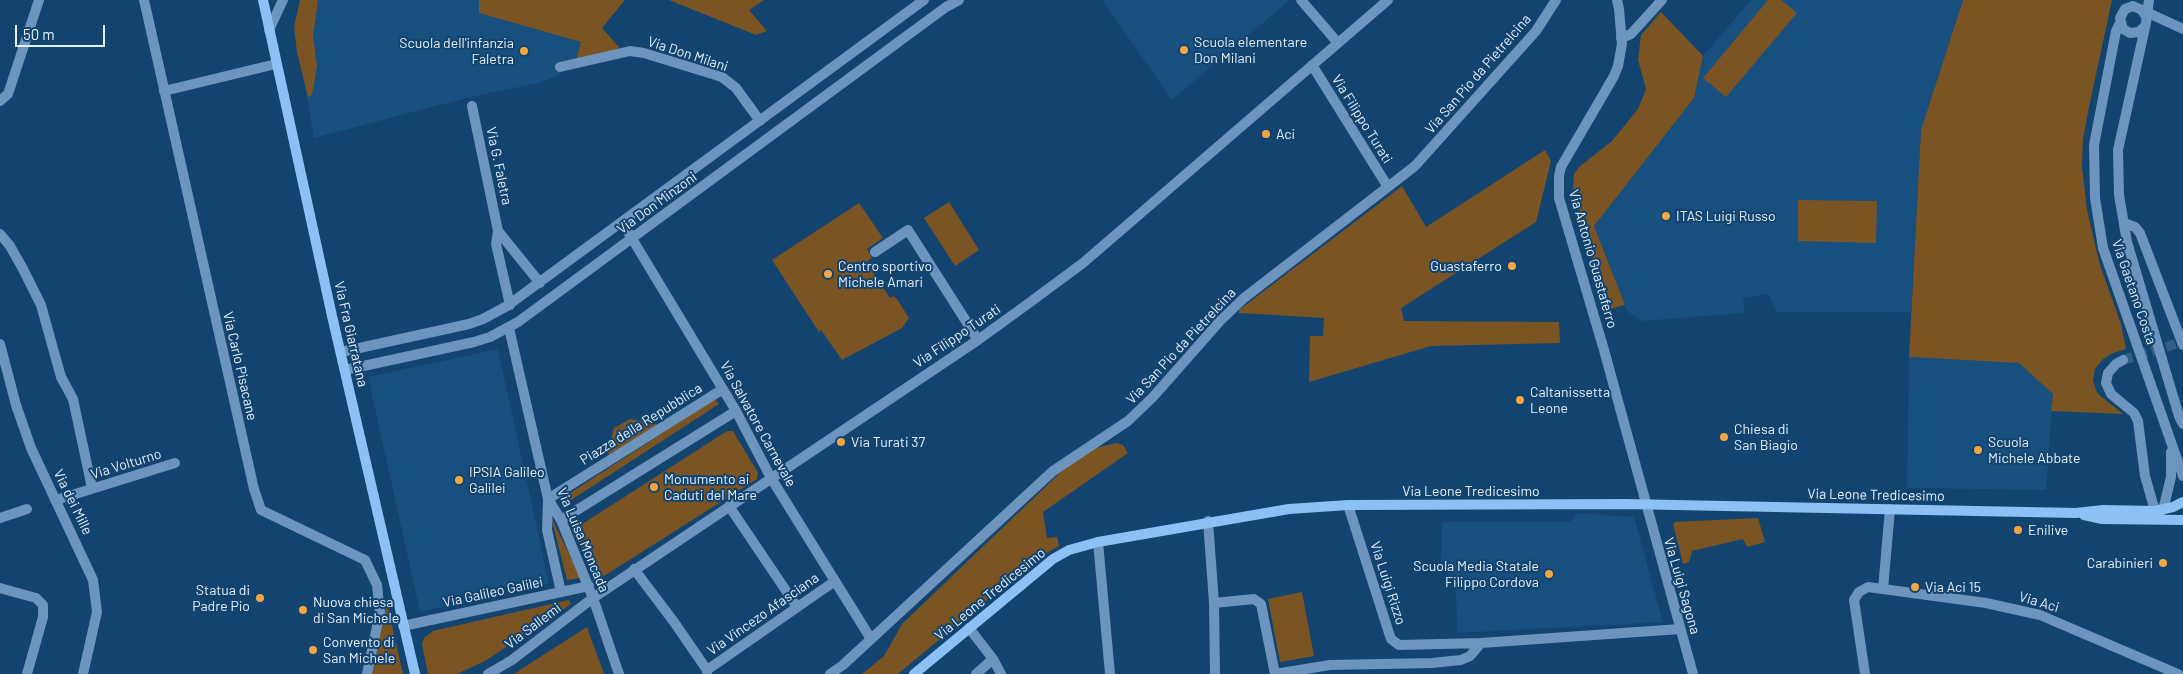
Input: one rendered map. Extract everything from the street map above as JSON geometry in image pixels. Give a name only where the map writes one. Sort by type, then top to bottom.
[{"type":"main road","name":"Via Fra Giarratana","points":[[263,0],[415,674]]},
{"type":"main road","points":[[2076,513],[2103,510],[2159,511],[2183,502]]},
{"type":"main road","name":"Via Leone Tredicesimo","points":[[914,674],[1053,559],[1069,550],[1098,542],[1289,509],[1348,505],[1646,506],[2076,513]]},
{"type":"main road","points":[[2076,513],[2102,519],[2183,520]]},
{"type":"street","points":[[0,101],[8,94],[39,0]]},
{"type":"street","name":"Via Carlo Pisacane","points":[[144,0],[254,489],[261,510],[365,560],[377,585],[380,612],[368,674]]},
{"type":"street","points":[[270,30],[283,0]]},
{"type":"street","name":"Via Don Minzoni","points":[[341,352],[469,324],[495,313],[510,304],[924,0]]},
{"type":"street","name":"Via Don Minzoni","points":[[345,370],[474,342],[508,328],[959,0]]},
{"type":"street","points":[[1301,0],[1338,43]]},
{"type":"street","name":"Via Filippo Turati","points":[[594,598],[634,569],[978,340],[1083,263],[1388,0]]},
{"type":"street","name":"Via San Pio da Pietrelcina","points":[[830,674],[843,665],[1053,471],[1128,421],[1153,397],[1244,298],[1388,187],[1427,154],[1536,31],[1556,0]]},
{"type":"street","name":"Via Antonio Guastaferro","points":[[1616,0],[1619,9],[1621,55],[1614,76],[1563,162],[1558,185],[1559,198],[1604,350],[1646,506]]},
{"type":"street","points":[[1621,38],[1631,34],[1662,0]]},
{"type":"street","name":"Via Gaetano Costa","points":[[2122,0],[2121,18],[2116,31],[2094,145],[2095,198],[2103,248],[2183,476]]},
{"type":"street","name":"Via Gaetano Costa","points":[[2149,0],[2118,150],[2119,196],[2127,242],[2183,424]]},
{"type":"street","points":[[2146,18],[2139,32],[2130,33],[2123,29],[2121,18],[2132,6],[2146,18],[2161,20],[2183,28]]},
{"type":"street","name":"Via Don Milani","points":[[560,68],[630,51],[644,53],[722,77],[736,88],[760,121]]},
{"type":"street","points":[[164,91],[276,64]]},
{"type":"street","name":"Via Filippo Turati","points":[[1312,65],[1388,187]]},
{"type":"street","name":"Via G. Faletra","points":[[472,106],[498,231],[496,244],[510,304]]},
{"type":"street","name":"Via Salvatore Carnevale","points":[[622,222],[736,411],[771,478],[871,639]]},
{"type":"street","points":[[2124,223],[2135,227],[2140,233],[2182,344]]},
{"type":"street","points":[[876,252],[908,230],[978,340]]},
{"type":"street","points":[[498,231],[540,283]]},
{"type":"street","points":[[0,234],[24,269],[41,305],[61,377],[73,399],[92,488]]},
{"type":"street","name":"Via Luisa Moncada","points":[[508,328],[548,499],[561,520],[594,598],[619,674]]},
{"type":"street","name":"Via dei Mille","points":[[0,344],[16,405],[28,439],[93,580],[97,612],[83,674]]},
{"type":"street","points":[[2123,360],[2108,372],[2106,383],[2111,394],[2134,414],[2138,421],[2145,476],[2159,511]]},
{"type":"street","name":"Piazza della Repubblica","points":[[548,499],[723,389]]},
{"type":"street","points":[[561,520],[736,411]]},
{"type":"street","points":[[2159,511],[2171,477],[2170,443]]},
{"type":"street","name":"Via Volturno","points":[[56,500],[175,463]]},
{"type":"street","points":[[548,499],[547,530],[561,592]]},
{"type":"street","name":"Via Luigi Rizzo","points":[[1348,505],[1388,630],[1395,643],[1405,646],[1481,643],[1680,630]]},
{"type":"street","points":[[729,506],[797,607]]},
{"type":"street","name":"Via Luigi Sagona","points":[[1646,506],[1693,674]]},
{"type":"street","points":[[0,518],[28,509]]},
{"type":"street","points":[[1883,588],[1890,510]]},
{"type":"street","points":[[1208,522],[1214,603],[1215,674]]},
{"type":"street","points":[[1098,542],[1110,674]]},
{"type":"street","points":[[634,569],[674,622],[707,672]]},
{"type":"street","name":"Via Vincezo Afasciana","points":[[707,672],[835,581]]},
{"type":"street","name":"Via Galileo Galilei","points":[[403,626],[589,586]]},
{"type":"street","points":[[0,588],[36,598],[43,604],[43,617],[27,674]]},
{"type":"street","name":"Via Aci","points":[[1865,674],[1854,600],[1856,595],[1863,589],[1883,588],[1986,603],[2040,615],[2178,674]]},
{"type":"street","name":"Via Sallemi","points":[[488,674],[512,660],[594,598]]},
{"type":"street","points":[[1214,603],[1254,599],[1261,604],[1275,674],[1330,665],[1432,663],[1461,660],[1470,656],[1481,643]]},
{"type":"street","points":[[969,628],[1002,674]]},
{"type":"street","points":[[976,674],[993,659]]},
{"type":"shaded area","points":[[300,0],[479,0],[479,13],[581,42],[576,60],[557,64],[560,75],[539,83],[470,97],[314,138],[294,27]]},
{"type":"shaded area","points":[[300,0],[318,0],[313,37],[317,66],[312,95],[308,97],[297,52],[294,27]]},
{"type":"shaded area","points":[[479,0],[625,0],[602,28],[619,47],[616,50],[576,60],[581,42],[479,13]]},
{"type":"shaded area","points":[[669,0],[764,0],[749,10],[767,31],[756,35]]},
{"type":"shaded area","name":"Scuola elementare Don Milani","points":[[1102,0],[1290,0],[1172,100]]},
{"type":"shaded area","points":[[1751,0],[1963,0],[1921,130],[1911,312],[1777,312],[1768,294],[1743,298],[1745,313],[1642,321],[1627,311],[1594,226],[1694,98],[1703,56]]},
{"type":"shaded area","points":[[1768,0],[1781,0],[1797,13],[1726,97],[1703,78]]},
{"type":"shaded area","points":[[1963,0],[2112,0],[2083,139],[2082,167],[2087,210],[2100,265],[2121,324],[2126,349],[2113,353],[2103,359],[2095,369],[2093,380],[2097,393],[2123,414],[2051,411],[2053,394],[2019,363],[1909,357],[1921,130]]},
{"type":"shaded area","points":[[1661,12],[1703,56],[1694,98],[1594,226],[1625,305],[1606,310],[1573,187],[1574,174],[1579,167],[1612,141],[1638,109],[1646,89],[1638,60],[1641,35]]},
{"type":"shaded area","points":[[1545,150],[1551,161],[1536,222],[1401,308],[1404,321],[1559,322],[1560,343],[1431,346],[1309,382],[1310,336],[1323,336],[1324,318],[1239,313],[1239,310],[1402,186],[1426,227]]},
{"type":"shaded area","points":[[1798,200],[1877,201],[1876,243],[1798,241]]},
{"type":"shaded area","points":[[949,202],[979,250],[955,266],[924,218]]},
{"type":"shaded area","name":"Centro sportivo Michele Amari","points":[[859,203],[883,238],[867,249],[872,258],[866,262],[890,298],[893,296],[897,299],[909,318],[902,328],[842,360],[821,330],[819,332],[772,260]]},
{"type":"shaded area","name":"IPSIA Galileo Galilei","points":[[498,349],[549,584],[420,612],[368,377]]},
{"type":"shaded area","name":"Scuola Michele Abbate","points":[[1909,357],[2019,363],[2053,394],[2046,490],[1907,488]]},
{"type":"shaded area","points":[[715,399],[719,404],[565,504],[561,499]]},
{"type":"shaded area","points":[[630,419],[656,424],[657,426],[610,454],[608,453],[614,428]]},
{"type":"shaded area","points":[[727,431],[733,431],[758,473],[757,479],[604,576],[597,575],[573,533],[576,528]]},
{"type":"shaded area","points":[[1117,443],[1123,445],[1128,453],[1043,512],[1047,538],[1057,537],[1059,546],[1037,558],[898,674],[862,674],[884,656],[902,624],[1064,469],[1090,449]]},
{"type":"shaded area","name":"Scuola Media Statale Filippo Cordova","points":[[1578,513],[1634,517],[1663,622],[1457,633],[1456,581],[1441,567],[1442,522],[1569,522]]},
{"type":"shaded area","points":[[551,517],[581,578],[567,580]]},
{"type":"shaded area","points":[[1758,518],[1765,542],[1747,547],[1743,539],[1692,551],[1689,562],[1683,564],[1673,524],[1675,522]]},
{"type":"shaded area","points":[[1302,592],[1314,656],[1280,662],[1268,599]]},
{"type":"shaded area","points":[[569,600],[571,604],[485,661],[457,674],[428,674],[422,644],[424,638],[433,631]]},
{"type":"shaded area","points":[[387,603],[403,674],[372,674]]},
{"type":"shaded area","points":[[587,627],[604,674],[514,674],[540,657]]},
{"type":"tunnel","points":[[2123,360],[2182,342]]},
{"type":"place","name":"Scuola elementare Don Milani","points":[[1184,50]]},
{"type":"place","name":"Scuola dell'infanzia Faletra","points":[[524,51]]},
{"type":"place","name":"Aci","points":[[1266,134]]},
{"type":"place","name":"ITAS Luigi Russo","points":[[1666,216]]},
{"type":"place","name":"Guastaferro","points":[[1512,266]]},
{"type":"place","name":"Centro sportivo Michele Amari","points":[[828,274]]},
{"type":"place","name":"Caltanissetta Leone","points":[[1520,400]]},
{"type":"place","name":"Chiesa di San Biagio","points":[[1724,437]]},
{"type":"place","name":"Via Turati 37","points":[[841,442]]},
{"type":"place","name":"Scuola Michele Abbate","points":[[1978,450]]},
{"type":"place","name":"IPSIA Galileo Galilei","points":[[459,480]]},
{"type":"place","name":"Monumento ai Caduti del Mare","points":[[654,487]]},
{"type":"place","name":"Enilive","points":[[2018,530]]},
{"type":"place","name":"Carabinieri","points":[[2163,563]]},
{"type":"place","name":"Scuola Media Statale Filippo Cordova","points":[[1549,574]]},
{"type":"place","name":"Via Aci 15","points":[[1915,587]]},
{"type":"place","name":"Statua di Padre Pio","points":[[260,598]]},
{"type":"place","name":"Nuova chiesa di San Michele","points":[[303,610]]},
{"type":"place","name":"Convento di San Michele","points":[[313,650]]}]
